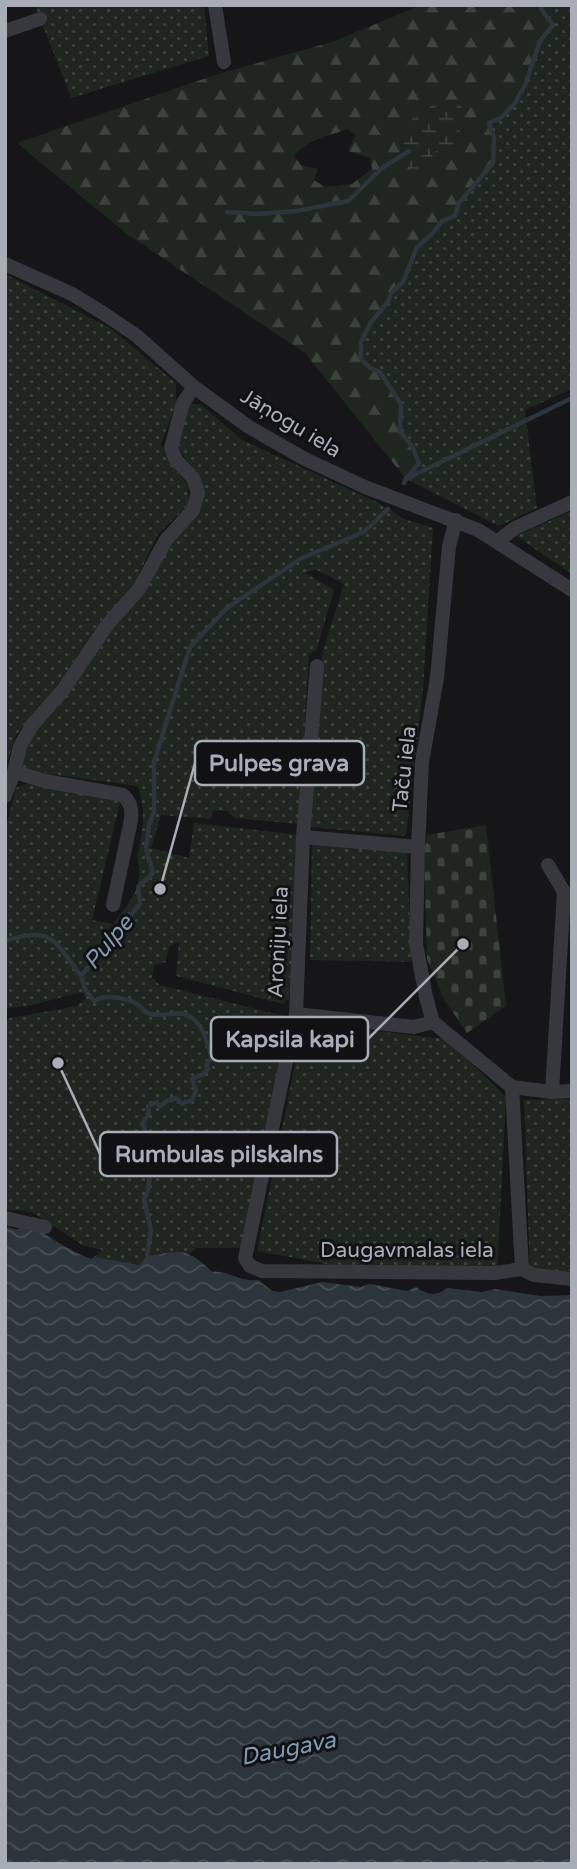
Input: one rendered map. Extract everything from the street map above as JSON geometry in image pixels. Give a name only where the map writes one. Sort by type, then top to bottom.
[{"type":"street","points":[[215,5],[224,62]]},
{"type":"street","points":[[5,31],[40,19]]},
{"type":"street","name":"Jāņogu iela","points":[[5,264],[72,294],[103,313],[137,336],[194,387],[249,427],[335,474],[456,520],[498,541],[572,590]]},
{"type":"street","points":[[5,796],[20,746],[33,724],[63,690],[107,625],[139,589],[166,540],[193,510],[198,493],[193,478],[176,460],[171,448],[183,403],[194,387]]},
{"type":"street","points":[[498,541],[515,528],[572,502]]},
{"type":"street","name":"Taču iela","points":[[433,1022],[416,944],[418,847],[422,762],[437,678],[449,546],[456,520]]},
{"type":"street","name":"Aroniju iela","points":[[245,1258],[296,1014],[303,837],[317,666]]},
{"type":"street","points":[[14,772],[45,781],[123,795],[129,800],[132,808],[131,820],[113,905]]},
{"type":"street","points":[[303,837],[418,847]]},
{"type":"street","points":[[548,865],[564,892],[552,1092]]},
{"type":"street","points":[[296,1014],[414,1027],[433,1022],[512,1087],[552,1092],[572,1091]]},
{"type":"street","points":[[512,1087],[522,1269]]},
{"type":"street","points":[[5,1218],[45,1227]]},
{"type":"street","name":"Daugavmalas iela","points":[[245,1258],[250,1266],[262,1271],[494,1273],[522,1269],[534,1275],[572,1279]]},
{"type":"green space","points":[[35,5],[204,5],[209,56],[71,98]]},
{"type":"green space","points":[[421,5],[542,5],[541,10],[553,25],[540,41],[525,84],[515,103],[502,117],[489,123],[494,137],[493,163],[459,203],[455,216],[442,221],[417,247],[403,282],[391,293],[388,302],[371,322],[361,342],[361,359],[370,368],[380,372],[401,404],[400,431],[413,448],[419,463],[406,479],[305,353],[127,234],[17,143],[212,76],[335,41]],"holes":[[[347,129],[355,135],[348,151],[370,158],[372,169],[352,184],[325,187],[314,180],[318,169],[301,165],[294,156],[306,145],[325,136]]]},
{"type":"green space","points":[[542,5],[572,5],[572,389],[525,410],[537,508],[499,526],[406,479],[419,462],[413,448],[400,431],[401,404],[380,372],[370,368],[361,359],[361,342],[371,322],[388,302],[391,293],[403,282],[417,247],[442,221],[455,216],[459,203],[493,163],[489,123],[502,117],[536,51],[547,15],[541,9]]},
{"type":"green space","points":[[454,101],[463,108],[463,113],[461,128],[453,148],[433,153],[431,171],[410,174],[409,151],[394,136],[411,126],[413,115],[436,104]]},
{"type":"green space","points":[[5,274],[110,328],[176,383],[176,404],[161,444],[169,461],[188,486],[189,504],[158,534],[130,592],[103,618],[52,693],[15,736],[5,770]]},
{"type":"green space","points":[[190,404],[200,404],[242,440],[381,504],[404,519],[433,528],[423,689],[406,836],[310,827],[316,711],[323,650],[344,584],[315,569],[305,573],[334,590],[316,651],[309,653],[299,824],[234,818],[228,811],[213,811],[211,819],[161,815],[151,848],[189,858],[194,823],[299,835],[289,998],[283,1004],[176,976],[179,942],[169,946],[166,962],[154,965],[152,978],[160,985],[288,1017],[241,1248],[196,1248],[189,1254],[147,1255],[140,1265],[94,1257],[103,1250],[84,1246],[32,1212],[5,1209],[5,1019],[77,1006],[86,998],[82,992],[28,1006],[5,1008],[5,831],[16,788],[33,781],[121,798],[92,920],[113,924],[133,896],[139,877],[138,858],[143,820],[138,786],[22,770],[25,749],[38,728],[168,546],[201,509],[200,480],[176,444]]},
{"type":"green space","points":[[572,511],[572,574],[516,536]]},
{"type":"green space","points":[[486,825],[506,1006],[467,1033],[444,999],[427,959],[424,853],[427,835]]},
{"type":"green space","points":[[312,844],[407,849],[411,962],[310,960]]},
{"type":"green space","points":[[311,1024],[446,1039],[506,1097],[497,1271],[365,1271],[257,1251],[303,1026]]},
{"type":"green space","points":[[572,1099],[572,1271],[530,1271],[524,1100]]},
{"type":"water","name":"Daugava","points":[[25,1225],[92,1259],[94,1257],[140,1265],[147,1255],[182,1252],[196,1258],[212,1272],[258,1280],[272,1291],[280,1292],[322,1282],[361,1287],[370,1284],[407,1291],[416,1287],[432,1294],[447,1288],[482,1292],[495,1289],[540,1296],[572,1295],[572,1864],[5,1864],[5,1226],[16,1230]]},
{"type":"waterway","points":[[406,479],[419,463],[413,448],[400,431],[401,404],[380,372],[370,368],[361,359],[361,342],[371,322],[388,302],[391,293],[403,282],[417,247],[442,221],[455,216],[459,203],[493,163],[494,137],[489,123],[502,117],[515,103],[525,85],[540,41],[553,25],[541,9],[542,5]]},
{"type":"waterway","points":[[227,212],[258,214],[297,211],[348,201],[382,168],[409,151]]},
{"type":"waterway","points":[[404,483],[406,479],[572,398]]},
{"type":"waterway","name":"Pulpe","points":[[147,1255],[151,1230],[144,1199],[148,1191],[151,1166],[143,1140],[147,1133],[142,1124],[149,1113],[148,1106],[157,1102],[159,1107],[176,1098],[182,1104],[192,1100],[196,1090],[192,1079],[208,1069],[206,1065],[212,1058],[203,1031],[192,1018],[177,1013],[150,1014],[137,1004],[121,998],[109,997],[94,1001],[85,989],[81,976],[140,904],[138,887],[153,873],[146,849],[149,825],[154,812],[154,762],[190,647],[227,608],[300,559],[364,532],[388,509]]},
{"type":"waterway","points":[[5,941],[33,935],[51,939],[81,976]]},
{"type":"place","name":"Pulpes grava","points":[[160,889]]},
{"type":"place","name":"Kapsila kapi","points":[[463,944]]},
{"type":"place","name":"Rumbulas pilskalns","points":[[58,1063]]}]
